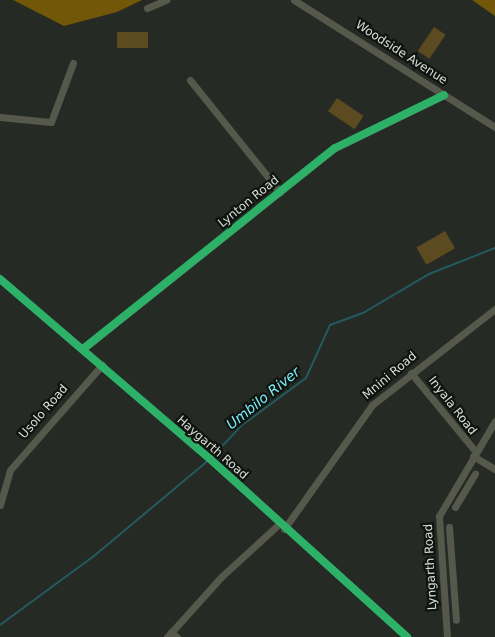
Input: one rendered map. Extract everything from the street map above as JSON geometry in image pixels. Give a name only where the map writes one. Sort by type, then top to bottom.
[{"type":"street","points":[[147,8],[166,0]]},
{"type":"street","name":"Woodside Avenue","points":[[294,0],[495,127]]},
{"type":"street","points":[[0,117],[51,122],[73,63]]},
{"type":"street","points":[[190,80],[280,192]]},
{"type":"street","name":"Lynton Road","points":[[83,349],[335,148],[444,95]]},
{"type":"street","name":"Haygarth Road","points":[[0,278],[196,447],[282,527],[407,637]]},
{"type":"street","name":"Mnini Road","points":[[169,634],[282,527],[368,410],[411,372],[495,309]]},
{"type":"street","name":"Usolo Road","points":[[0,505],[2,482],[48,423],[102,365]]},
{"type":"street","name":"Inyala Road","points":[[411,372],[474,454],[495,469]]},
{"type":"street","name":"Lyngarth Road","points":[[447,637],[440,549],[440,512],[495,421]]},
{"type":"street","points":[[455,507],[475,474]]},
{"type":"street","points":[[458,480],[467,485]]},
{"type":"street","points":[[449,527],[456,620]]},
{"type":"street","points":[[440,549],[450,548]]},
{"type":"street","points":[[169,634],[178,637]]},
{"type":"shaded area","points":[[13,0],[142,0],[117,12],[64,26]]},
{"type":"shaded area","points":[[472,0],[495,0],[495,16]]},
{"type":"shaded area","points":[[434,27],[446,35],[429,59],[418,51]]},
{"type":"shaded area","points":[[117,32],[148,32],[148,48],[117,48]]},
{"type":"shaded area","points":[[337,98],[364,116],[355,129],[328,111]]},
{"type":"shaded area","points":[[445,231],[455,248],[426,265],[416,248]]},
{"type":"waterway","name":"Umbilo River","points":[[212,457],[242,425],[306,378],[330,325],[363,313],[429,274],[495,248]]},
{"type":"waterway","name":"Umbilo River","points":[[0,625],[94,556],[209,460]]},
{"type":"cycle path","points":[[83,349],[335,148],[444,95]]},
{"type":"cycle path","points":[[0,279],[209,458],[407,637]]}]
